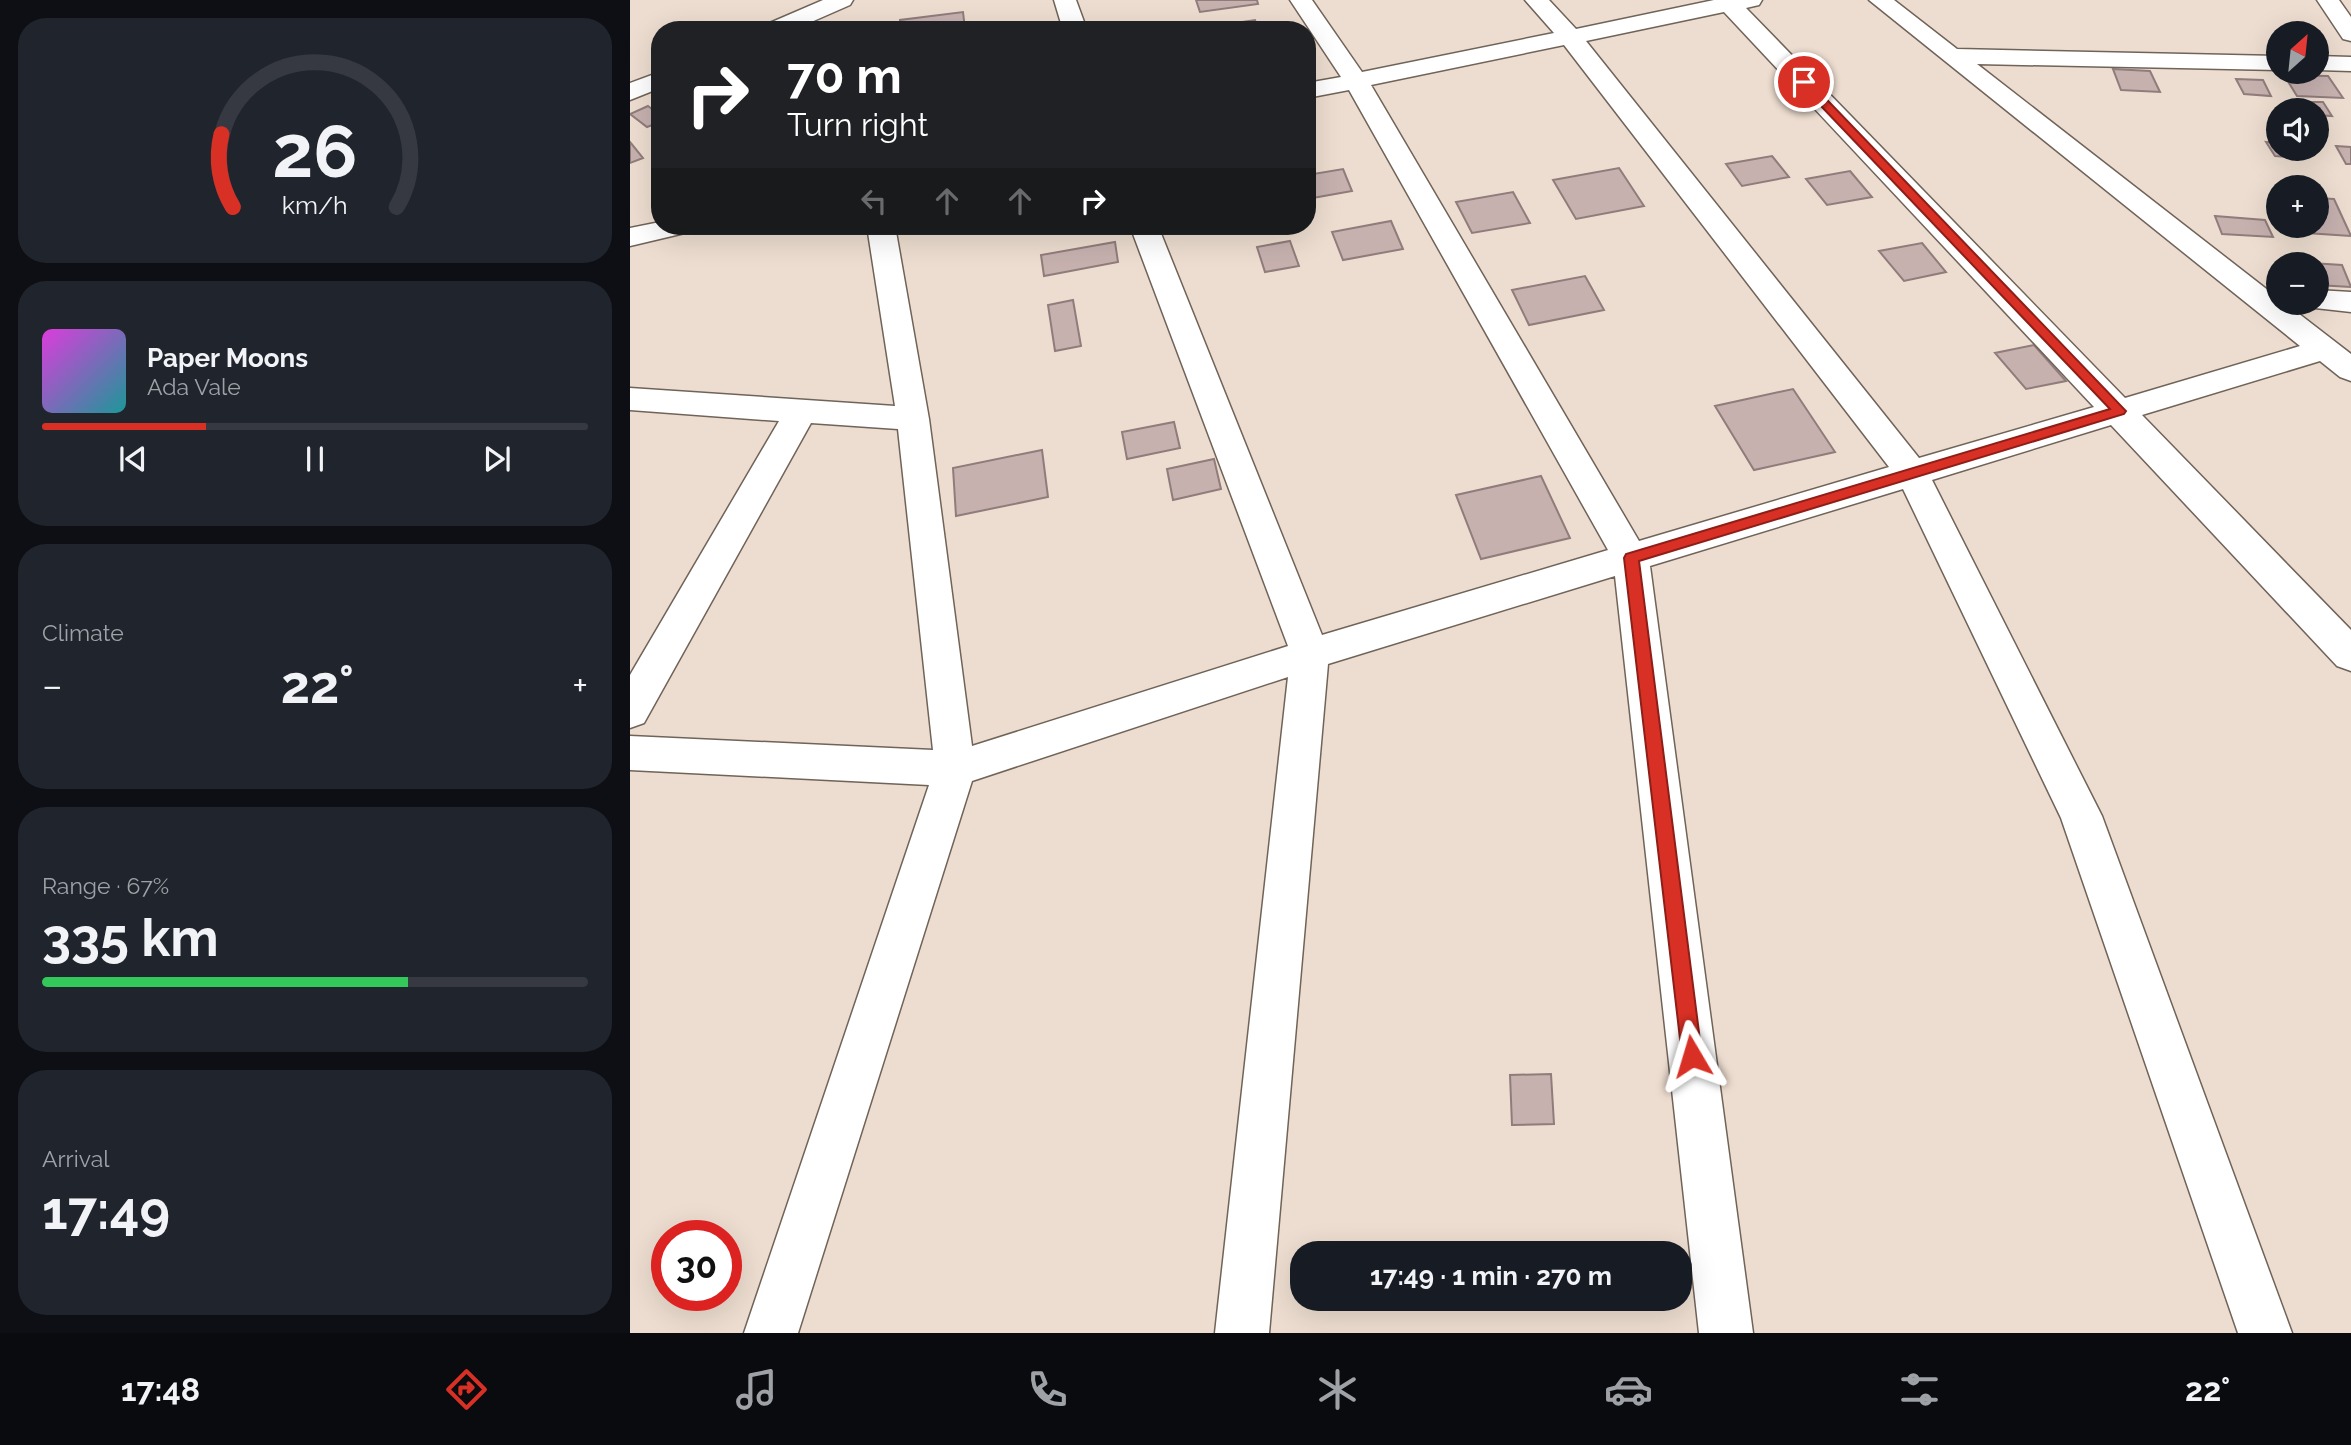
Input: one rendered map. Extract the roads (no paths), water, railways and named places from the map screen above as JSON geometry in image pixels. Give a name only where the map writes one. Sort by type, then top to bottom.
[{"type":"street","points":[[1065,0],[1072,21]]},
{"type":"street","points":[[1301,0],[1315,21]]},
{"type":"street","points":[[1536,0],[1570,37],[1912,473],[2081,816],[2265,1333]]},
{"type":"street","points":[[1880,0],[2266,296]]},
{"type":"street","points":[[2328,0],[2351,34]]},
{"type":"street","points":[[1316,89],[1735,2],[2351,655]]},
{"type":"street","points":[[803,21],[847,7]]},
{"type":"street","points":[[1316,22],[1356,81],[1631,558],[1726,1333]]},
{"type":"street","points":[[1951,56],[2266,63]]},
{"type":"street","points":[[2329,64],[2351,64]]},
{"type":"street","points":[[630,69],[651,72]]},
{"type":"street","points":[[630,92],[651,82]]},
{"type":"street","points":[[630,237],[651,232]]},
{"type":"street","points":[[771,1333],[955,769],[913,419],[882,235]]},
{"type":"street","points":[[1147,235],[1310,654],[1241,1333]]},
{"type":"street","points":[[2329,301],[2351,302]]},
{"type":"street","points":[[2288,315],[2338,359]]},
{"type":"street","points":[[630,753],[955,769],[1310,654],[2120,411],[2338,359]]},
{"type":"street","points":[[630,400],[913,419]]},
{"type":"street","points":[[630,711],[801,411]]}]
